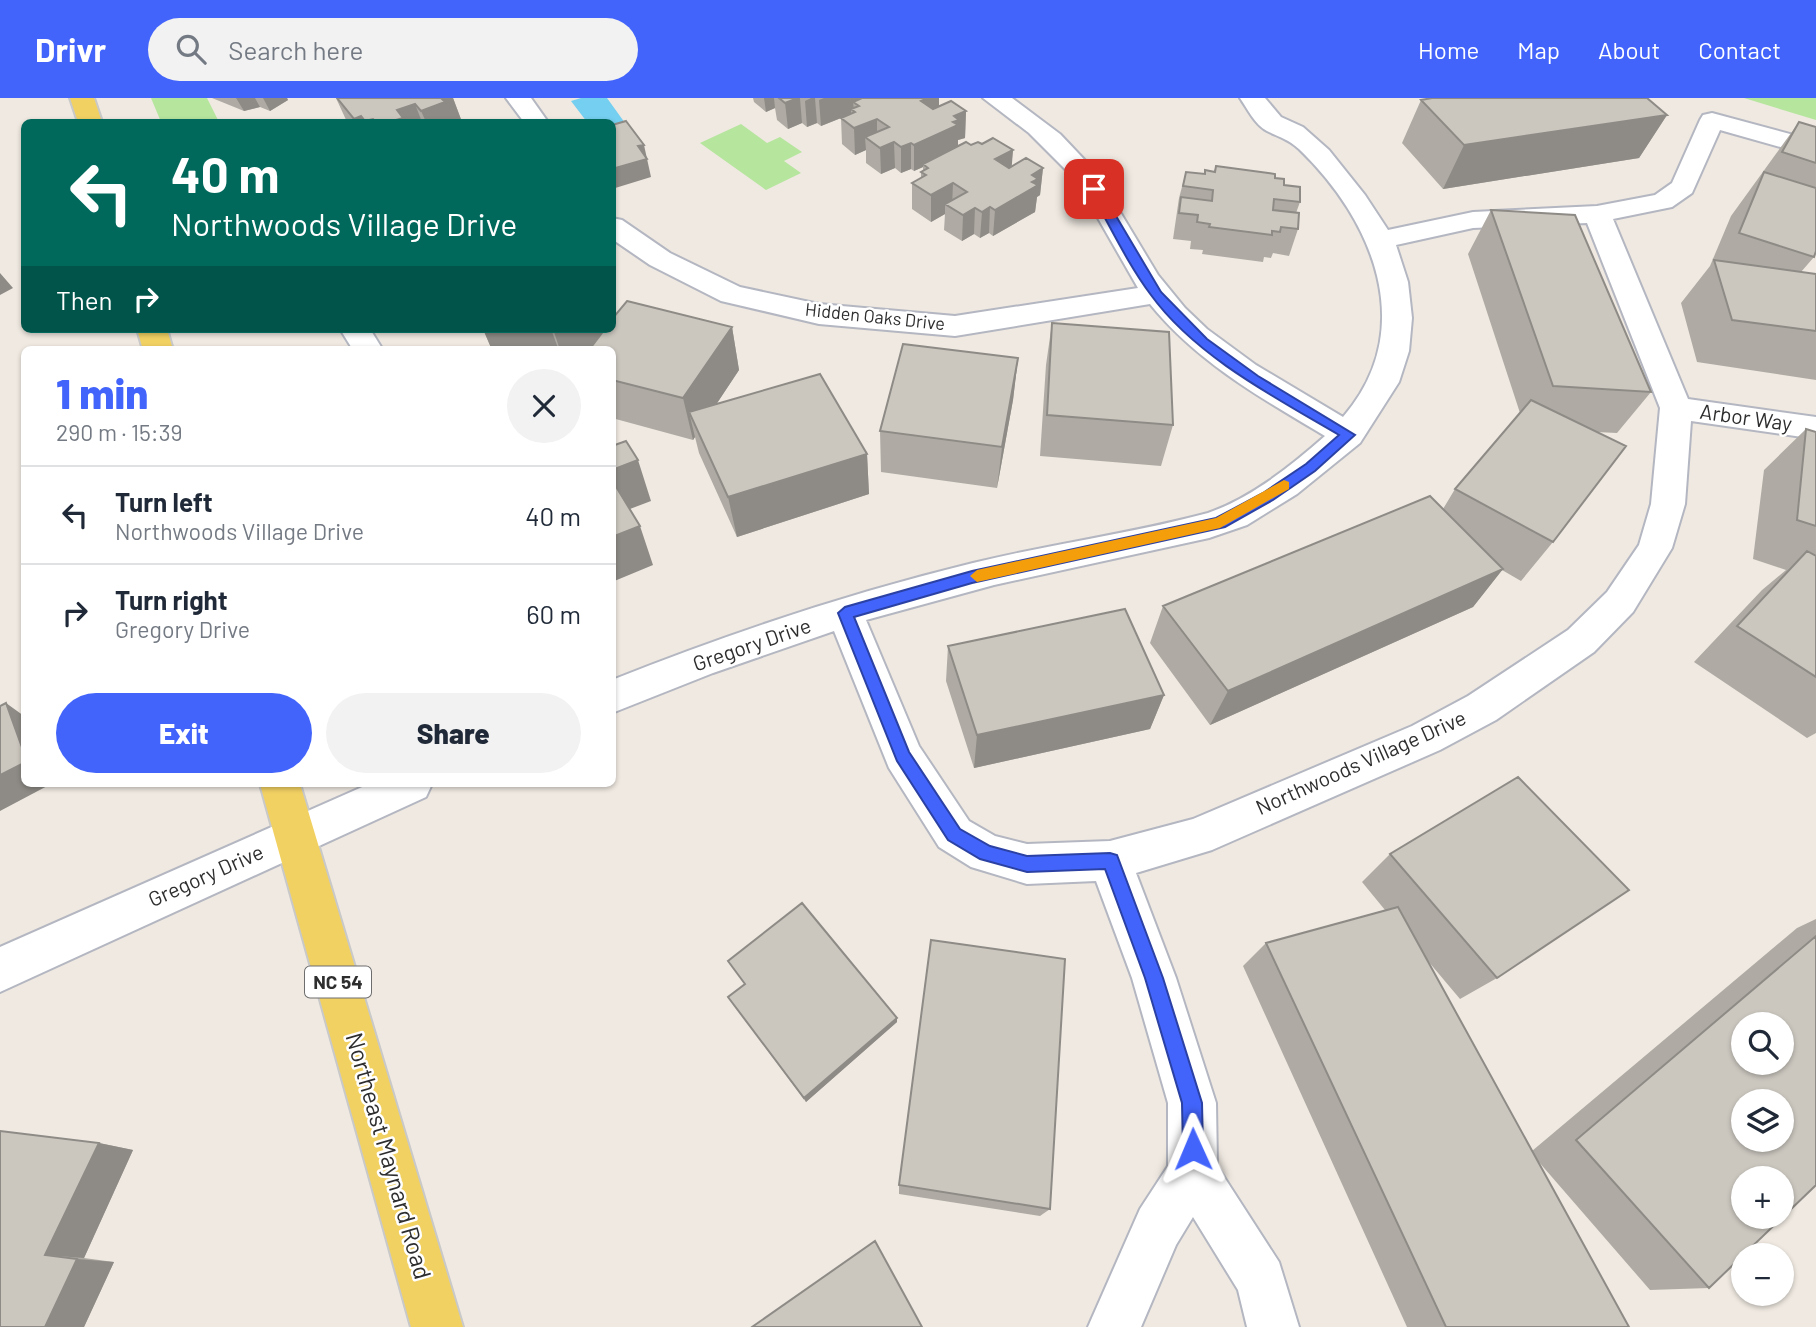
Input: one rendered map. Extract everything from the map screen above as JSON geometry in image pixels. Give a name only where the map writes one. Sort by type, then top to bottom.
[{"type":"main road","points":[[82,98],[89,119]]},
{"type":"main road","name":"Northeast Maynard Road","points":[[281,787],[437,1327]]},
{"type":"street","points":[[518,98],[534,119]]},
{"type":"street","points":[[995,98],[1031,122],[1077,167],[1094,189],[1156,294],[1203,342],[1254,379],[1349,435]]},
{"type":"street","name":"Gregory Drive","points":[[616,695],[673,671],[845,613],[972,577],[1220,523],[1311,468],[1349,435],[1382,385],[1396,346],[1400,314],[1394,280],[1372,228],[1296,120],[1272,124],[1252,98]]},
{"type":"street","points":[[1372,228],[1598,214],[1663,201],[1683,187],[1712,120],[1816,149]]},
{"type":"street","name":"Northwoods Village Drive","points":[[845,613],[903,756],[954,834],[986,853],[1027,864],[1110,861],[1197,836],[1426,738],[1482,708],[1581,640],[1620,602],[1655,548],[1668,504],[1676,408],[1598,214]]},
{"type":"street","name":"Hidden Oaks Drive","points":[[616,229],[660,259],[731,294],[819,314],[955,326],[1156,294]]},
{"type":"street","name":"Arbor Way","points":[[1676,408],[1816,428]]},
{"type":"street","name":"Gregory Drive","points":[[0,970],[405,787]]},
{"type":"street","points":[[1110,861],[1154,978],[1192,1103],[1193,1172],[1261,1280],[1273,1327]]},
{"type":"street","points":[[1114,1327],[1158,1227],[1193,1172]]},
{"type":"green space","points":[[151,98],[207,98],[218,119],[160,119]]},
{"type":"green space","points":[[1744,98],[1816,98],[1816,120]]},
{"type":"green space","points":[[741,124],[767,143],[780,137],[802,152],[784,161],[801,173],[766,190],[700,143]]},
{"type":"water","points":[[581,98],[607,98],[625,123],[616,126],[616,119],[585,119],[571,101]]},
{"type":"building","points":[[337,98],[441,98],[445,102],[421,111],[415,104],[397,110],[403,118],[400,119],[363,119],[361,116],[354,119]]},
{"type":"building","points":[[779,98],[798,98],[785,103]]},
{"type":"building","points":[[862,98],[928,98],[921,101],[933,109],[951,101],[966,111],[954,116],[959,120],[953,122],[958,125],[914,145],[911,143],[901,147],[894,142],[880,148],[865,137],[889,127],[877,119],[854,128],[841,118],[855,112],[851,109],[859,106],[853,102]]},
{"type":"building","points":[[1647,98],[1667,115],[1464,145],[1421,100]]},
{"type":"building","points":[[626,121],[644,145],[638,146],[647,159],[616,168],[616,124]]},
{"type":"building","points":[[1799,122],[1816,127],[1816,163],[1782,152]]},
{"type":"building","points":[[993,138],[1013,150],[995,159],[1009,168],[1026,158],[1043,168],[1032,175],[1038,179],[1032,182],[1038,185],[995,210],[990,207],[982,212],[975,208],[963,215],[945,204],[967,192],[953,183],[931,195],[912,183],[926,175],[921,172],[928,168],[923,164],[966,142],[971,145],[978,142],[982,144]]},
{"type":"building","points":[[1216,166],[1275,174],[1275,178],[1284,179],[1284,185],[1300,187],[1300,202],[1274,199],[1273,210],[1299,213],[1298,229],[1281,227],[1280,232],[1272,231],[1272,235],[1209,227],[1210,224],[1197,222],[1198,215],[1179,213],[1181,197],[1212,201],[1213,190],[1183,186],[1186,172],[1215,172]]},
{"type":"building","points":[[1764,172],[1816,188],[1814,257],[1739,233]]},
{"type":"building","points":[[1491,210],[1575,215],[1651,392],[1553,386]]},
{"type":"building","points":[[1714,260],[1816,274],[1816,331],[1732,320]]},
{"type":"building","points":[[627,301],[732,327],[683,398],[616,381],[616,346],[592,346],[602,333],[616,333],[616,314]]},
{"type":"building","points":[[1052,323],[1169,332],[1173,425],[1047,415]]},
{"type":"building","points":[[903,344],[1018,358],[1002,447],[880,431]]},
{"type":"building","points":[[820,374],[867,454],[728,497],[689,412]]},
{"type":"building","points":[[1531,400],[1626,446],[1553,542],[1455,489]]},
{"type":"building","points":[[1806,429],[1816,432],[1816,526],[1797,520]]},
{"type":"building","points":[[626,441],[638,460],[616,468],[616,445]]},
{"type":"building","points":[[616,487],[640,526],[616,535]]},
{"type":"building","points":[[1430,496],[1503,569],[1228,691],[1163,606]]},
{"type":"building","points":[[1807,551],[1816,556],[1816,677],[1737,626]]},
{"type":"building","points":[[1125,609],[1164,695],[977,735],[948,646]]},
{"type":"building","points":[[6,703],[21,745],[21,764],[0,775],[0,706]]},
{"type":"building","points":[[1518,777],[1629,890],[1497,978],[1390,854]]},
{"type":"building","points":[[802,903],[897,1018],[804,1098],[728,997],[745,984],[728,961]]},
{"type":"building","points":[[1398,907],[1629,1327],[1446,1327],[1266,943]]},
{"type":"building","points":[[1816,936],[1816,1185],[1794,1206],[1794,1166],[1731,1166],[1731,1229],[1770,1229],[1756,1243],[1731,1243],[1731,1267],[1709,1288],[1576,1140]]},
{"type":"building","points":[[931,940],[1065,959],[1050,1209],[899,1185]]},
{"type":"building","points":[[0,1131],[99,1143],[45,1255],[77,1259],[45,1327],[0,1327]]},
{"type":"building","points":[[875,1241],[922,1327],[752,1327]]},
{"type":"slow traffic","points":[[977,576],[1220,523],[1284,485]]},
{"type":"route","points":[[1094,189],[1156,294],[1203,342],[1254,379],[1349,435],[1311,468],[1220,523],[972,577],[845,613],[903,756],[954,834],[986,853],[1027,864],[1110,861],[1154,978],[1192,1103],[1193,1149]]}]
